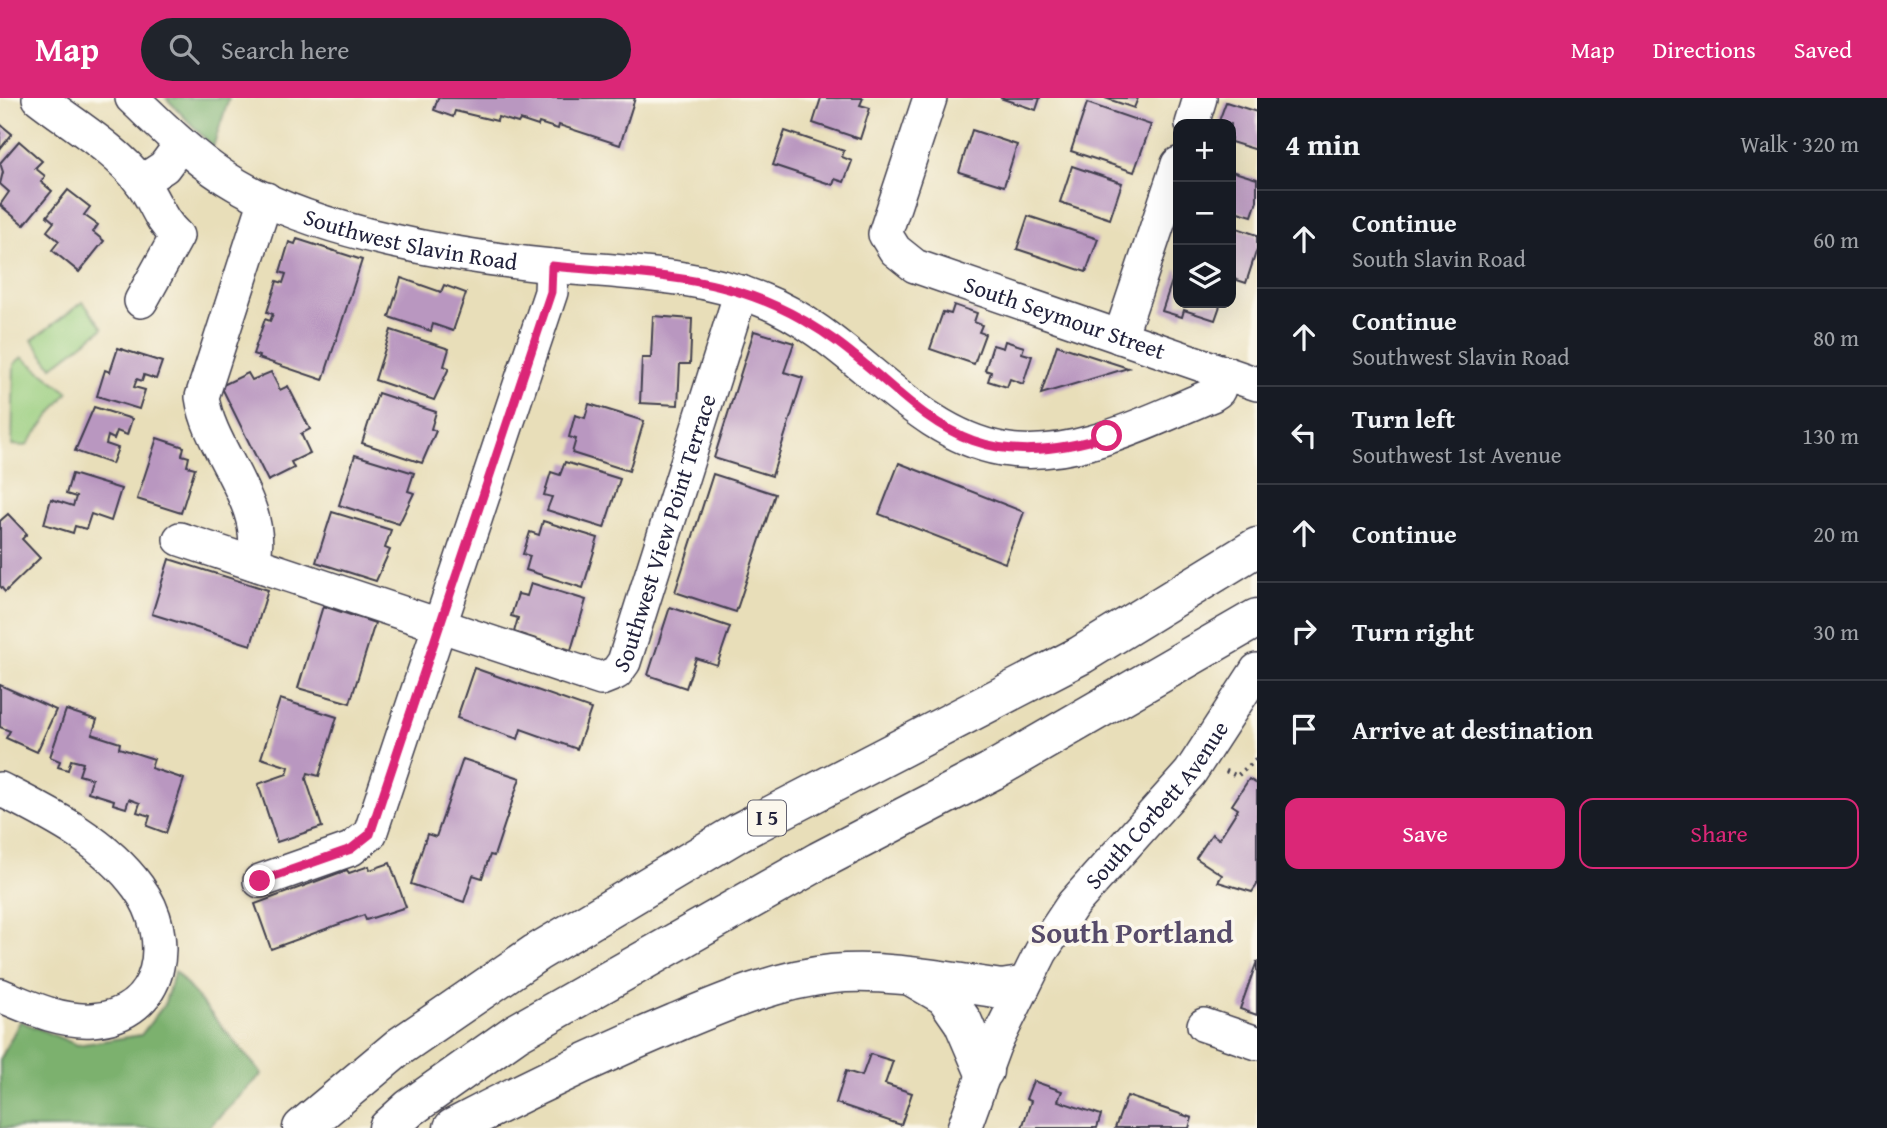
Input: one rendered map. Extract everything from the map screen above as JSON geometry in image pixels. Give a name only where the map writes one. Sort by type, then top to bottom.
[{"type":"highway","name":"I 5","points":[[302,1128],[399,1047],[536,953],[739,832],[1080,655],[1257,547]]},
{"type":"highway","points":[[388,1128],[410,1108],[516,1032],[819,861],[992,771],[1257,618]]},
{"type":"highway","points":[[453,1128],[513,1095],[630,1042],[759,990],[832,974],[877,973],[936,978],[1001,989],[1021,986]]},
{"type":"highway","points":[[914,978],[945,996],[963,1022],[984,1071]]},
{"type":"street","points":[[39,98],[122,163],[141,182],[158,215],[177,236],[141,301]]},
{"type":"street","name":"Southwest Slavin Road","points":[[132,98],[181,144],[222,176],[266,199],[316,218],[399,241],[552,266],[667,277],[741,292],[805,321],[939,425],[973,441],[1023,451],[1069,446],[1131,428],[1212,395],[1218,391],[1225,373]]},
{"type":"street","name":"South Seymour Street","points":[[930,98],[885,234],[895,250],[915,266],[1257,384]]},
{"type":"street","points":[[1194,119],[1200,98]]},
{"type":"street","points":[[141,182],[164,167],[181,144]]},
{"type":"street","points":[[1120,337],[1173,179]]},
{"type":"street","points":[[253,563],[258,547],[250,511],[204,416],[202,397],[266,199]]},
{"type":"street","points":[[260,881],[351,849],[370,834],[551,292],[552,266]]},
{"type":"street","name":"Southwest View Point Terrace","points":[[439,625],[601,679],[616,673],[624,662],[741,292]]},
{"type":"street","points":[[180,538],[439,625]]},
{"type":"street","name":"South Corbett Avenue","points":[[964,1128],[984,1071],[1021,986],[1073,904],[1168,799],[1211,742],[1257,670]]},
{"type":"street","points":[[0,789],[68,827],[124,870],[138,887],[153,913],[160,951],[156,972],[146,992],[131,1007],[112,1016],[90,1020],[67,1018],[0,995]]},
{"type":"street","points":[[1205,1025],[1257,1043]]},
{"type":"green space","points":[[166,98],[229,98],[213,147]]},
{"type":"green space","points":[[83,302],[103,328],[52,367],[32,340]]},
{"type":"green space","points":[[22,357],[68,392],[26,446],[12,445],[14,364]]},
{"type":"green space","points":[[175,971],[262,1074],[208,1128],[0,1128],[0,1060],[20,1021],[77,1045],[141,1035],[164,1005]]},
{"type":"building","points":[[438,98],[635,98],[620,145],[559,125],[558,129],[539,123],[538,126],[498,117],[497,121],[455,111],[453,117],[434,110]]},
{"type":"building","points":[[821,98],[863,98],[860,105],[870,108],[860,139],[813,123]]},
{"type":"building","points":[[1000,98],[1040,98],[1036,110]]},
{"type":"building","points":[[1105,98],[1138,98],[1134,108]]},
{"type":"building","points":[[1226,102],[1257,112],[1257,150],[1236,144],[1236,119],[1220,119]]},
{"type":"building","points":[[1087,103],[1151,125],[1134,172],[1071,151]]},
{"type":"building","points":[[0,124],[12,134],[0,149]]},
{"type":"building","points":[[972,130],[1017,145],[1004,186],[959,172]]},
{"type":"building","points":[[785,131],[844,151],[842,157],[852,161],[844,182],[835,179],[833,185],[773,165]]},
{"type":"building","points":[[19,141],[42,161],[35,168],[45,176],[41,182],[52,191],[24,225],[0,205],[9,192],[0,184],[3,172],[0,163]]},
{"type":"building","points":[[1072,166],[1122,183],[1110,219],[1060,202]]},
{"type":"building","points":[[1236,173],[1257,179],[1257,201],[1252,216],[1236,211]]},
{"type":"building","points":[[68,190],[90,207],[84,215],[98,225],[93,232],[104,241],[79,272],[52,250],[59,241],[47,231],[54,222],[47,216]]},
{"type":"building","points":[[1028,216],[1098,239],[1086,272],[1017,249]]},
{"type":"building","points":[[1236,228],[1257,235],[1257,249],[1246,283],[1236,280]]},
{"type":"building","points":[[297,239],[362,260],[323,380],[253,354],[265,319],[270,321],[273,314],[267,312],[277,281],[283,283],[286,274],[280,272],[289,242],[295,244]]},
{"type":"building","points":[[401,278],[441,292],[444,285],[466,293],[453,331],[433,324],[431,331],[389,317]]},
{"type":"building","points":[[1173,278],[1173,308],[1219,308],[1215,320],[1184,310],[1182,317],[1162,311]]},
{"type":"building","points":[[954,305],[977,313],[974,322],[982,325],[979,332],[985,334],[974,364],[930,349],[943,312],[951,314]]},
{"type":"building","points":[[653,316],[692,319],[690,364],[680,364],[678,405],[640,403],[642,358],[651,358]]},
{"type":"building","points":[[391,330],[449,349],[444,366],[449,368],[434,400],[375,380]]},
{"type":"building","points":[[754,331],[794,343],[784,372],[803,378],[772,476],[714,458]]},
{"type":"building","points":[[1005,341],[1024,347],[1022,353],[1032,356],[1023,384],[1010,379],[1007,387],[988,381],[991,372],[985,370],[993,345],[1003,348]]},
{"type":"building","points":[[1057,345],[1128,368],[1041,394]]},
{"type":"building","points":[[118,348],[162,362],[156,379],[144,375],[142,381],[137,379],[134,387],[145,390],[139,409],[97,396],[105,370],[110,372]]},
{"type":"building","points":[[271,372],[280,390],[288,386],[310,429],[301,434],[310,453],[291,462],[294,468],[268,481],[221,386],[248,373],[252,380]]},
{"type":"building","points":[[378,393],[436,412],[431,429],[436,431],[422,463],[362,443]]},
{"type":"building","points":[[589,404],[644,421],[629,471],[572,453],[576,439],[569,437],[575,415],[585,418]]},
{"type":"building","points":[[94,407],[132,419],[127,435],[117,431],[114,439],[108,436],[106,444],[118,448],[112,464],[75,451]]},
{"type":"building","points":[[157,438],[184,447],[182,455],[189,457],[187,466],[195,468],[181,513],[137,499]]},
{"type":"building","points":[[355,455],[414,473],[408,491],[414,493],[399,524],[339,505]]},
{"type":"building","points":[[565,462],[620,479],[604,528],[547,510],[552,497],[544,495],[551,472],[560,475]]},
{"type":"building","points":[[899,463],[1024,512],[1005,563],[879,514]]},
{"type":"building","points":[[72,474],[121,489],[111,521],[91,514],[86,529],[75,526],[73,533],[44,524],[51,499],[73,506],[76,497],[66,494]]},
{"type":"building","points":[[713,474],[775,494],[736,612],[675,592]]},
{"type":"building","points":[[332,512],[391,530],[385,548],[390,550],[376,581],[316,562]]},
{"type":"building","points":[[8,514],[27,534],[22,539],[40,558],[5,592],[0,586],[0,521]]},
{"type":"building","points":[[543,521],[598,538],[583,588],[526,570],[530,556],[523,554],[530,532],[539,535]]},
{"type":"building","points":[[169,559],[268,590],[251,645],[152,614]]},
{"type":"building","points":[[531,583],[586,600],[571,650],[514,632],[518,618],[511,616],[518,594],[527,596]]},
{"type":"building","points":[[323,606],[375,623],[350,703],[298,688]]},
{"type":"building","points":[[670,607],[730,627],[717,665],[696,658],[686,688],[648,675]]},
{"type":"building","points":[[474,668],[591,709],[577,749],[521,729],[518,739],[457,718]]},
{"type":"building","points":[[0,685],[56,710],[37,752],[6,738],[10,731],[0,727]]},
{"type":"building","points":[[280,699],[337,717],[319,776],[308,773],[306,779],[322,827],[277,842],[258,784],[287,774],[289,767],[261,758]]},
{"type":"building","points":[[66,710],[97,720],[92,734],[120,743],[119,748],[154,759],[151,768],[184,779],[166,833],[147,826],[150,816],[137,812],[140,803],[129,799],[126,808],[113,804],[114,800],[88,792],[92,779],[79,775],[83,763],[71,760],[68,770],[58,767],[60,761],[50,757]]},
{"type":"building","points":[[463,759],[520,778],[494,856],[490,855],[482,878],[473,875],[464,902],[411,884],[427,834],[436,837]]},
{"type":"building","points":[[1249,779],[1257,784],[1257,885],[1252,892],[1218,882],[1222,875],[1196,858],[1212,834],[1219,839],[1238,809],[1232,805]]},
{"type":"building","points":[[390,863],[406,907],[366,920],[364,915],[271,949],[255,904],[347,870],[349,873],[369,866],[370,870]]},
{"type":"building","points":[[1257,961],[1257,1015],[1240,1009]]},
{"type":"building","points":[[870,1054],[893,1061],[885,1084],[912,1093],[901,1125],[836,1103],[846,1071],[862,1076]]},
{"type":"building","points":[[1033,1081],[1062,1091],[1058,1101],[1101,1115],[1097,1128],[1022,1128],[1031,1101],[1026,1099]]},
{"type":"building","points":[[1127,1096],[1192,1118],[1189,1128],[1115,1128]]},
{"type":"district","name":"South Portland","points":[[1132,933]]},
{"type":"route","points":[[260,881],[351,849],[370,834],[551,292],[552,266],[687,280],[727,288],[760,299],[820,330],[923,415],[973,441],[1023,451],[1052,449],[1107,436]]}]
